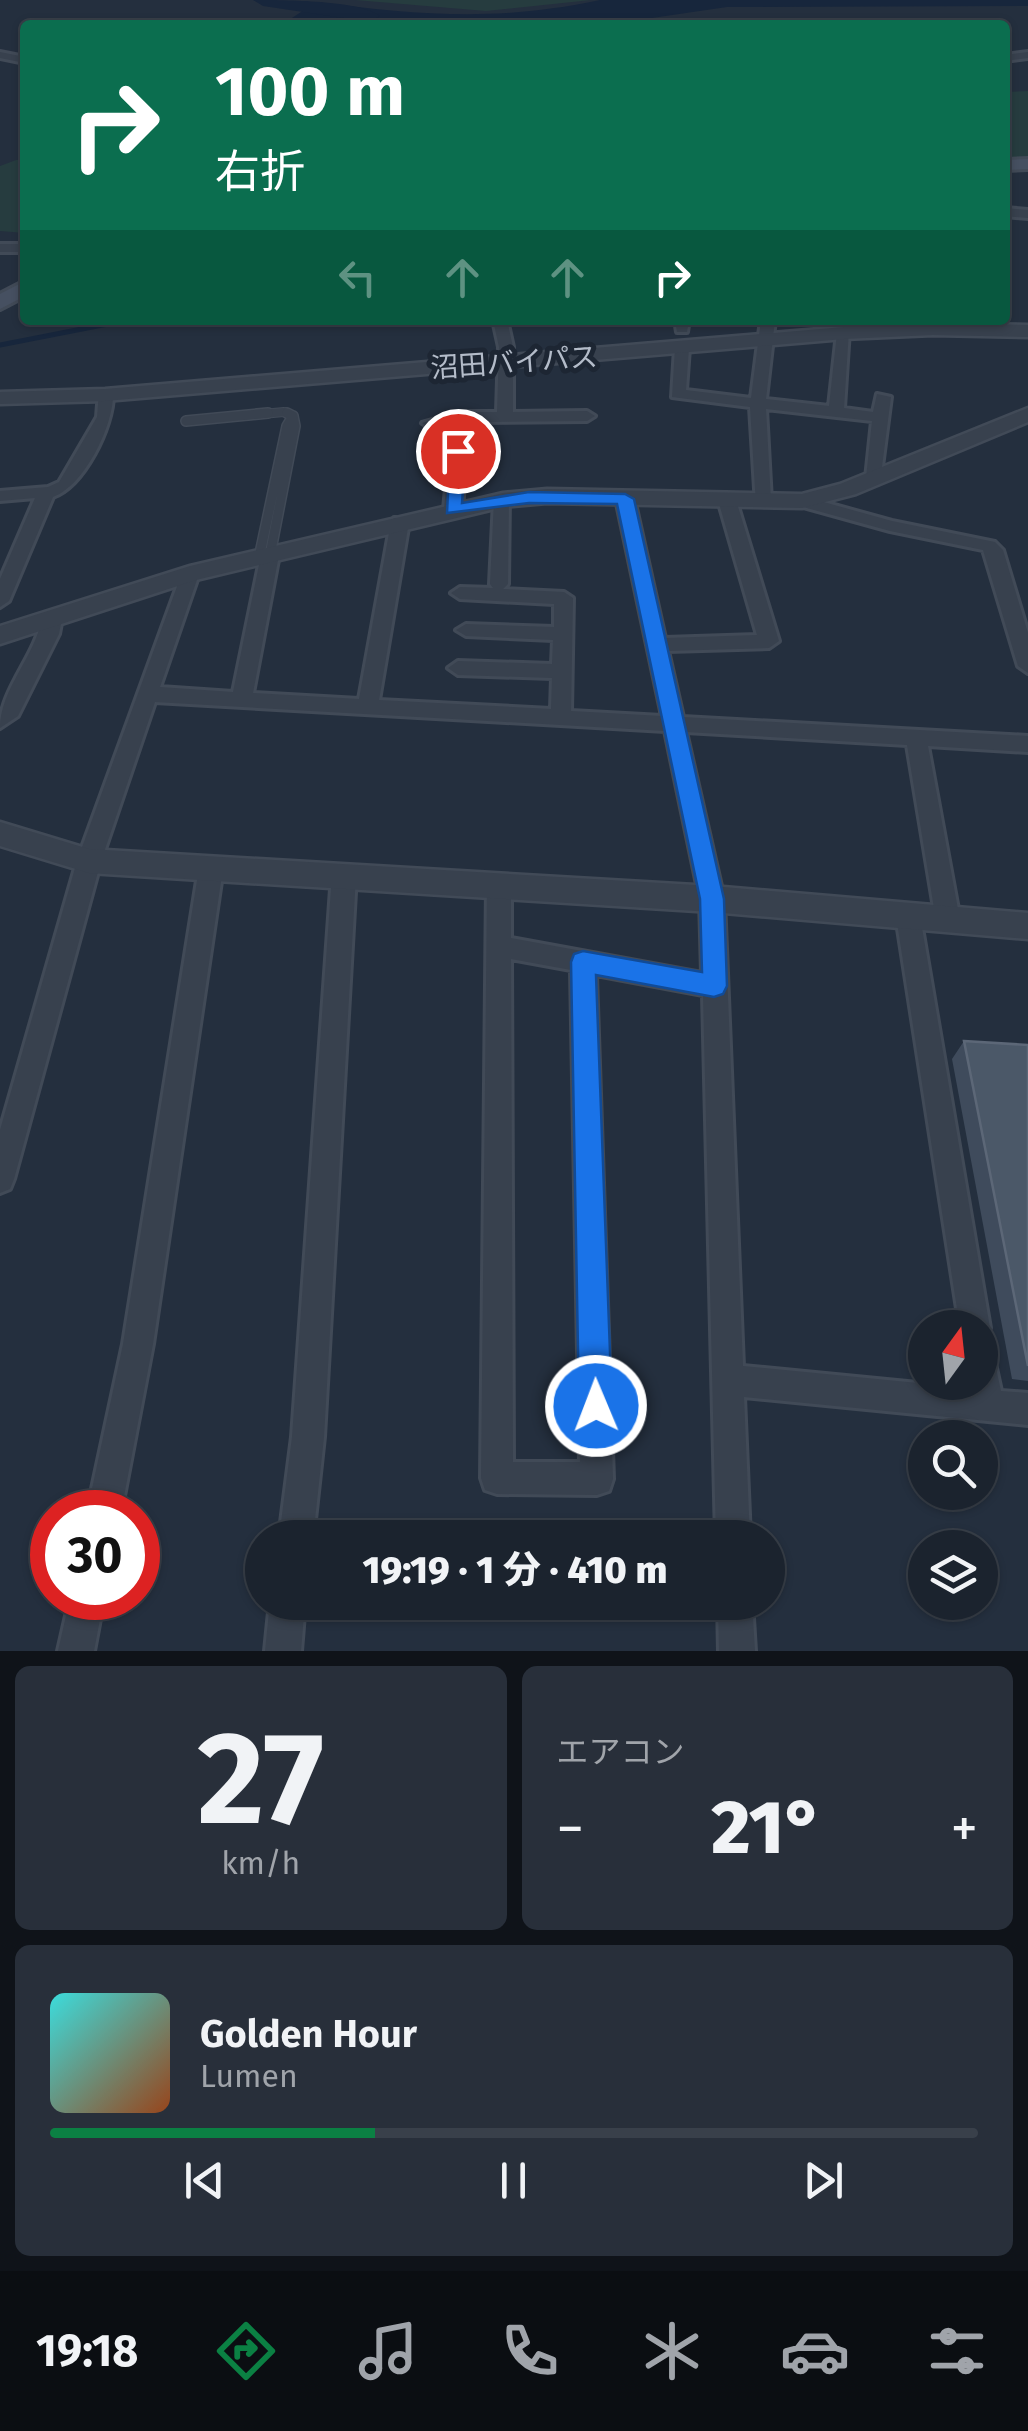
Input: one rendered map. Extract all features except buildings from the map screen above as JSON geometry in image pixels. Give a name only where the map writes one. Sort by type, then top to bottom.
[{"type":"street","points":[[500,325],[505,416]]},
{"type":"street","points":[[762,501],[758,401],[766,329]]},
{"type":"street","name":"沼田バイパス","points":[[0,398],[105,395],[504,364],[682,332],[1028,331]]},
{"type":"street","points":[[682,332],[678,394],[879,417]]},
{"type":"street","points":[[836,411],[844,333]]},
{"type":"street","points":[[0,496],[46,493],[69,482],[105,416],[105,395]]},
{"type":"street","points":[[874,478],[882,397]]},
{"type":"street","points":[[0,634],[190,574],[503,500],[547,496],[802,501],[848,490],[1028,414]]},
{"type":"street","points":[[453,510],[461,417],[587,416]]},
{"type":"street","points":[[430,423],[460,422]]},
{"type":"street","points":[[0,601],[46,493]]},
{"type":"street","points":[[625,499],[712,899],[732,1520]]},
{"type":"street","points":[[500,584],[503,500]]},
{"type":"street","points":[[658,645],[769,640],[727,500]]},
{"type":"street","points":[[802,501],[890,526],[982,542],[994,550],[1022,626],[1028,666]]},
{"type":"street","points":[[368,706],[400,522]]},
{"type":"street","points":[[241,700],[264,556]]},
{"type":"street","points":[[0,1179],[89,861],[190,574]]},
{"type":"street","points":[[460,593],[564,598],[561,716]]},
{"type":"street","points":[[0,722],[8,716],[49,634],[52,618]]},
{"type":"street","points":[[466,630],[563,634]]},
{"type":"street","points":[[458,668],[562,671]]},
{"type":"street","points":[[149,694],[1028,744]]},
{"type":"street","points":[[916,738],[948,920]]},
{"type":"street","points":[[0,834],[89,861],[712,899],[1028,926]]},
{"type":"street","points":[[108,1490],[138,1344],[212,868]]},
{"type":"street","points":[[298,1520],[308,1437],[344,875]]},
{"type":"street","points":[[499,886],[502,947],[498,1478],[597,1479],[583,962]]},
{"type":"street","points":[[908,916],[972,1310]]},
{"type":"street","points":[[502,947],[714,986]]},
{"type":"street","points":[[726,1380],[988,1405],[1027,1413]]},
{"type":"street","points":[[987,1400],[988,1405]]},
{"type":"street","points":[[76,1651],[82,1620]]},
{"type":"street","points":[[282,1651],[286,1620]]},
{"type":"street","points":[[737,1620],[738,1651]]},
{"type":"lane","points":[[186,421],[284,412],[293,416],[287,426],[264,556]]},
{"type":"green space","points":[[355,0],[591,0],[486,11]]},
{"type":"green space","points":[[1028,91],[1028,161],[1010,161],[1010,92]]},
{"type":"green space","points":[[20,160],[20,233],[0,231],[0,166]]},
{"type":"water","points":[[600,0],[1028,0],[1028,6],[727,7],[638,20],[289,20],[316,2],[458,14],[562,7]]},
{"type":"waterway","points":[[263,0],[370,16]]},
{"type":"waterway","points":[[0,345],[102,325]]},
{"type":"route","points":[[458,451],[453,510],[547,496],[625,499],[712,899],[714,986],[583,962],[596,1406]]}]
